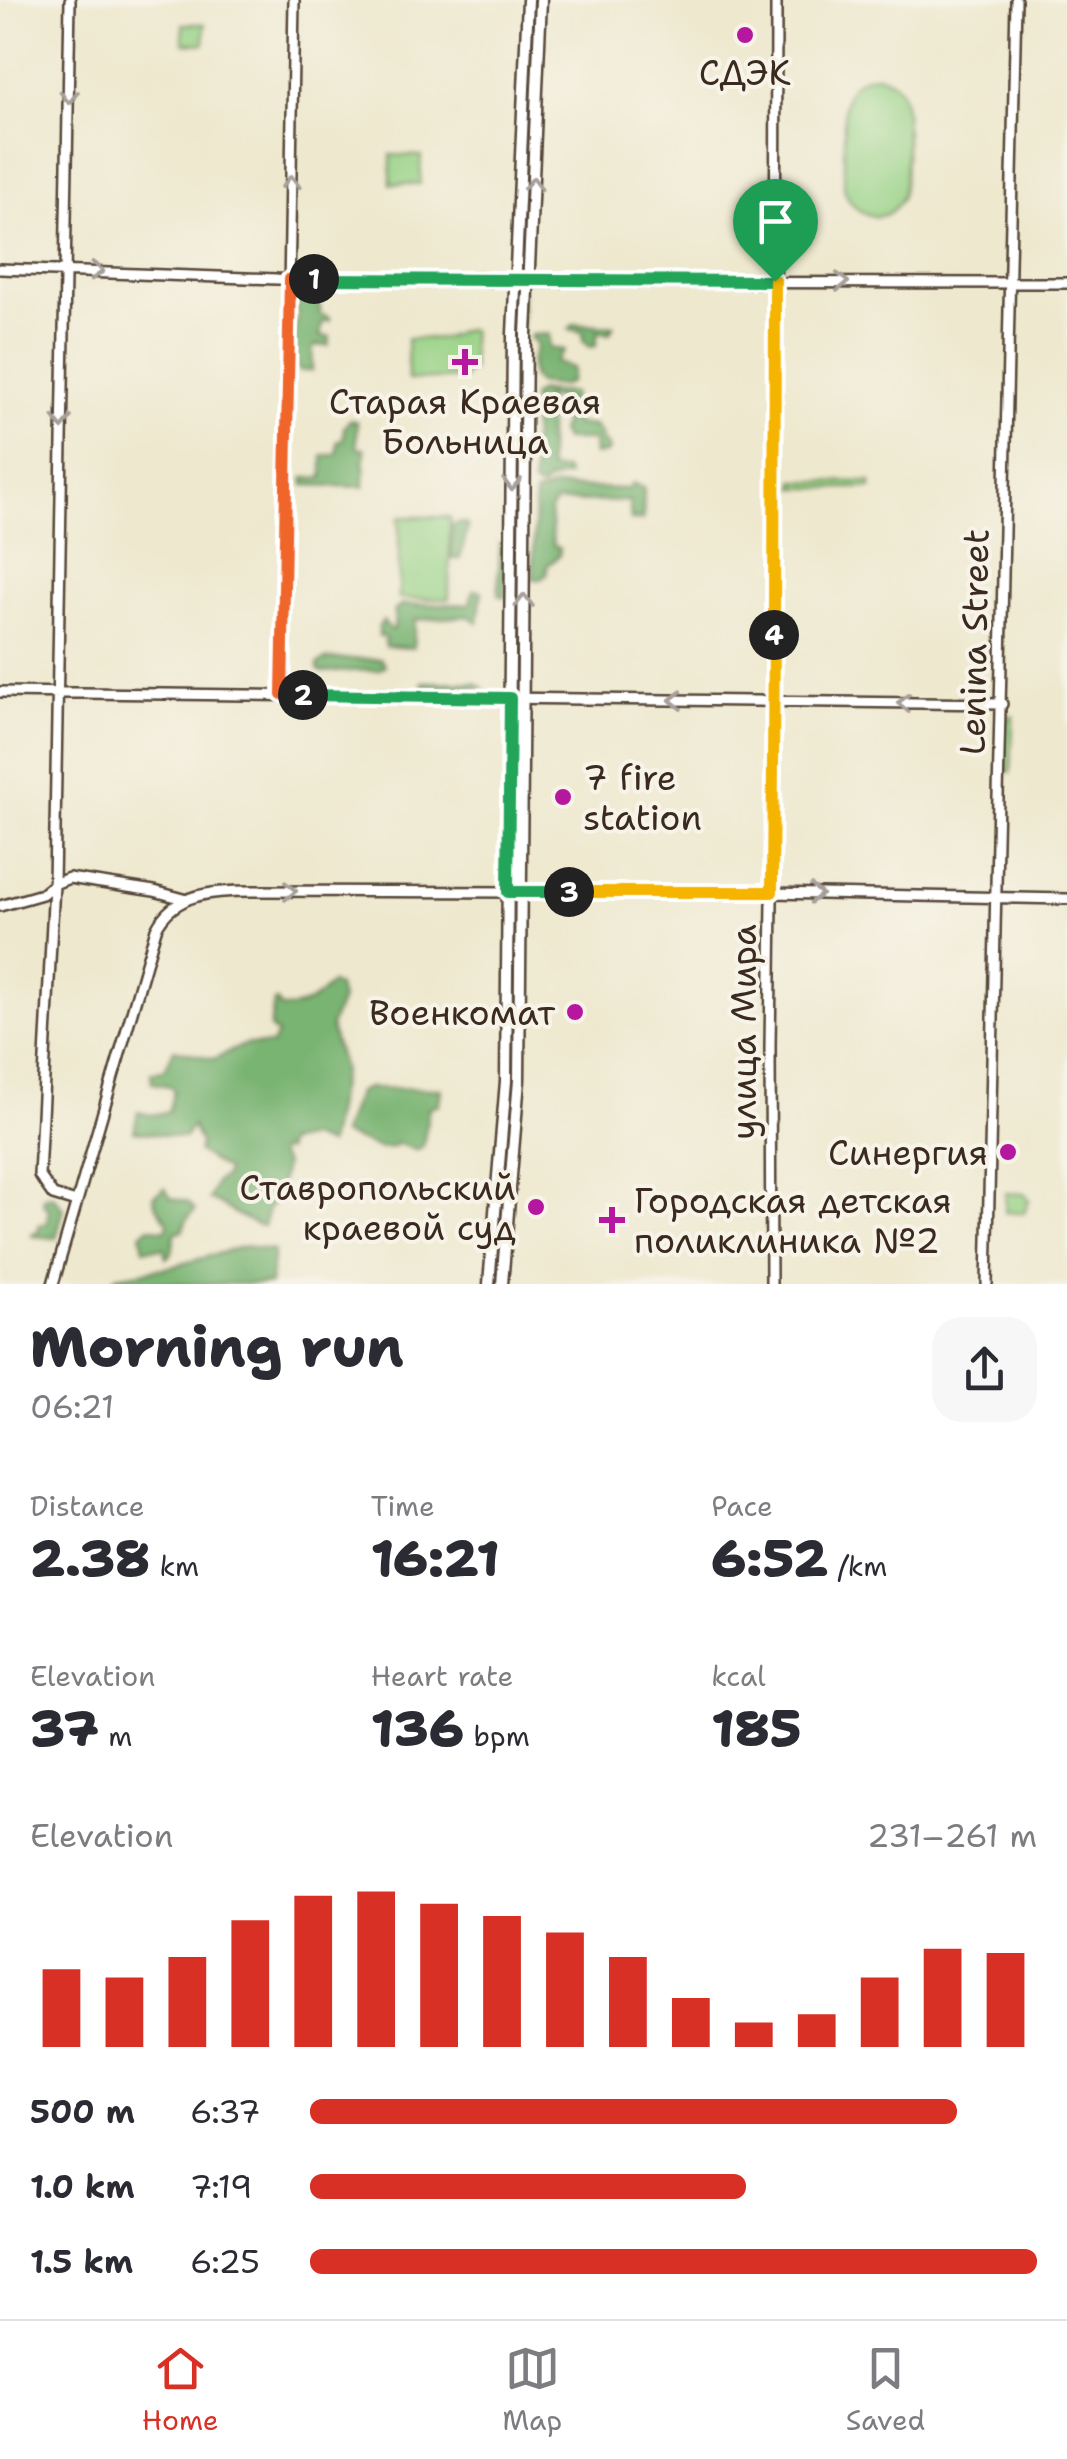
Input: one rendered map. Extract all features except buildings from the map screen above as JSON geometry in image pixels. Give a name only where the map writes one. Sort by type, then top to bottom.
[{"type":"main road","points":[[489,1284],[506,1081],[510,698],[528,0]]},
{"type":"main road","points":[[502,1284],[519,1080],[523,698],[521,282],[542,0]]},
{"type":"street","points":[[70,0],[54,884],[39,1176],[53,1195],[76,1202]]},
{"type":"street","points":[[282,694],[294,0]]},
{"type":"street","name":"улица Мира","points":[[771,1284],[776,0]]},
{"type":"street","name":"Lenina Street","points":[[987,1284],[1016,0]]},
{"type":"street","points":[[0,268],[290,279],[1067,283]]},
{"type":"street","points":[[0,692],[1002,704]]},
{"type":"street","points":[[0,906],[42,894],[70,878],[189,898]]},
{"type":"street","points":[[54,1284],[156,929],[168,910],[189,898],[232,891],[772,892],[1067,899]]},
{"type":"green space","points":[[533,0],[537,0],[521,270]]},
{"type":"green space","points":[[183,24],[205,24],[204,44],[183,43]]},
{"type":"green space","points":[[876,75],[891,81],[901,92],[906,146],[900,200],[894,209],[878,216],[861,211],[844,188],[845,100],[858,81]]},
{"type":"green space","points":[[391,155],[421,156],[420,184],[391,184]]},
{"type":"green space","points":[[520,292],[522,292],[516,694]]},
{"type":"green space","points":[[311,295],[320,306],[320,314],[330,318],[323,321],[320,336],[330,337],[329,345],[313,346],[312,371],[299,371],[294,357],[298,320],[295,297]]},
{"type":"green space","points":[[574,324],[614,326],[609,334],[598,331],[596,346],[590,347],[583,341],[583,332],[569,329]]},
{"type":"green space","points":[[471,330],[472,371],[464,378],[408,380],[407,339],[445,338]]},
{"type":"green space","points":[[549,334],[549,348],[564,350],[556,362],[573,368],[570,382],[561,386],[537,383],[532,374],[537,344],[530,338]]},
{"type":"green space","points":[[540,391],[572,393],[573,408],[569,407],[575,424],[594,426],[609,449],[594,455],[593,440],[564,440],[560,432],[565,419],[550,420],[550,410],[561,401],[568,402],[545,395],[548,465],[550,470],[565,470],[567,476],[540,488],[533,485],[532,396]]},
{"type":"green space","points":[[350,420],[357,422],[357,448],[365,449],[364,487],[304,485],[304,478],[323,478],[323,456],[337,454],[338,441],[343,440],[344,427]]},
{"type":"green space","points":[[795,481],[871,482],[871,488],[795,488]]},
{"type":"green space","points":[[632,483],[644,488],[643,520],[631,520],[629,501],[556,502],[550,510],[553,545],[560,549],[559,556],[547,566],[547,574],[533,579],[535,494],[554,487],[629,489]]},
{"type":"green space","points":[[399,517],[450,517],[449,599],[399,599]]},
{"type":"green space","points":[[457,523],[468,527],[460,559],[452,559],[451,526]]},
{"type":"green space","points":[[500,543],[507,546],[505,597],[498,595]]},
{"type":"green space","points":[[473,590],[482,591],[478,622],[468,616],[415,620],[413,648],[385,646],[385,637],[379,636],[383,621],[391,630],[394,628],[395,610],[402,605],[470,604]]},
{"type":"green space","points":[[326,659],[381,659],[385,666],[379,670],[318,670],[318,664]]},
{"type":"green space","points":[[423,682],[476,683],[483,688],[422,688]]},
{"type":"green space","points":[[1005,716],[1013,716],[1011,772],[1004,771]]},
{"type":"green space","points":[[514,902],[514,1081],[504,1180],[511,1081]]},
{"type":"green space","points":[[331,983],[338,987],[341,1000],[330,1026],[343,1069],[328,1145],[310,1138],[286,1143],[285,1151],[280,1150],[278,1155],[284,1164],[278,1199],[269,1207],[263,1226],[255,1224],[209,1199],[226,1170],[198,1152],[200,1143],[192,1126],[184,1138],[134,1131],[138,1112],[168,1112],[174,1091],[170,1086],[152,1083],[151,1073],[165,1070],[174,1049],[214,1059],[246,1044],[272,1045],[277,1034],[270,1028],[274,1002],[280,1008],[302,1005]]},
{"type":"green space","points":[[367,1088],[441,1089],[439,1104],[429,1107],[423,1146],[416,1150],[396,1143],[379,1148],[341,1134],[358,1092]]},
{"type":"green space","points":[[165,1188],[171,1198],[188,1202],[195,1210],[183,1230],[175,1233],[172,1253],[166,1258],[164,1248],[144,1249],[141,1234],[149,1227],[166,1230],[168,1222],[153,1196]]},
{"type":"green space","points":[[1006,1193],[1025,1194],[1029,1200],[1024,1213],[1005,1212]]},
{"type":"green space","points":[[53,1196],[64,1209],[56,1238],[32,1236],[47,1223],[49,1208],[43,1205],[44,1197]]},
{"type":"green space","points":[[245,1246],[274,1251],[270,1284],[108,1284],[117,1276],[171,1267]]},
{"type":"place","name":"СДЭК","points":[[745,35]]},
{"type":"place","name":"Старая Краевая Больница","points":[[465,362]]},
{"type":"place","name":"7 fire station","points":[[563,797]]},
{"type":"place","name":"Военкомат","points":[[575,1012]]},
{"type":"place","name":"Синергия","points":[[1008,1152]]},
{"type":"place","name":"Ставропольский краевой суд","points":[[536,1207]]},
{"type":"place","name":"Городская детская поликлиника №2","points":[[612,1220]]},
{"type":"route","points":[[290,279],[775,281],[772,892],[508,892],[510,698],[282,694],[290,279]]}]
